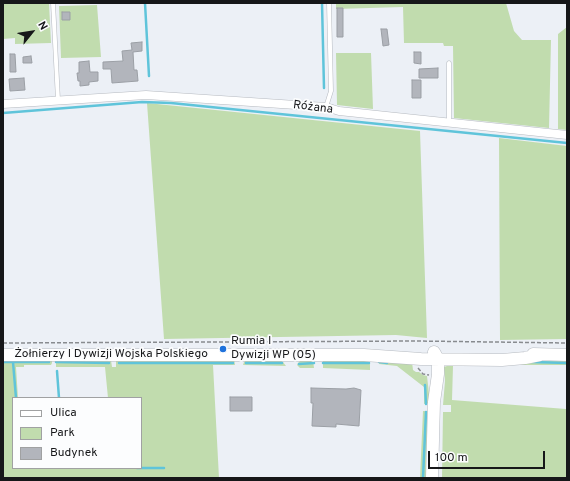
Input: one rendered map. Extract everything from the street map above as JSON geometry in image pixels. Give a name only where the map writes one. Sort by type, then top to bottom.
[{"type":"street","name":"Różana","points":[[3,104],[146,95],[326,107],[339,111],[567,135]]},
{"type":"street","name":"Żołnierzy I Dywizji Wojska Polskiego","points":[[3,355],[364,355],[402,352],[434,357],[525,353],[540,355],[567,355]]},
{"type":"street","points":[[432,478],[434,402],[438,374],[434,357]]},
{"type":"lane","points":[[54,3],[58,100]]},
{"type":"lane","points":[[326,107],[330,91],[329,3]]},
{"type":"lane","points":[[449,63],[449,123]]},
{"type":"path","points":[[3,343],[417,341],[567,343]]},
{"type":"path","points":[[417,366],[421,373],[427,375]]},
{"type":"green space","points":[[3,3],[49,3],[51,43],[15,44],[15,38],[3,39]]},
{"type":"green space","points":[[336,3],[506,3],[514,31],[522,40],[551,40],[549,128],[454,118],[453,46],[444,46],[443,43],[404,43],[403,7],[336,9]]},
{"type":"green space","points":[[97,5],[101,57],[61,58],[59,6]]},
{"type":"green space","points":[[567,27],[567,130],[558,129],[558,34]]},
{"type":"green space","points":[[336,53],[371,53],[373,109],[337,105]]},
{"type":"green space","points":[[147,103],[420,131],[427,338],[396,335],[164,339]]},
{"type":"green space","points":[[499,138],[567,146],[567,339],[500,340]]},
{"type":"green space","points":[[3,358],[52,358],[51,365],[24,365],[24,367],[16,367],[18,397],[12,397],[12,469],[142,469],[142,397],[108,397],[105,367],[56,367],[56,359],[111,360],[112,367],[116,367],[116,361],[234,359],[235,365],[213,365],[219,478],[3,478]]},
{"type":"green space","points":[[247,359],[278,359],[286,366],[243,365]]},
{"type":"green space","points":[[325,359],[364,359],[370,361],[370,370],[323,368],[323,361]]},
{"type":"green space","points":[[542,359],[567,359],[567,365],[515,365]]},
{"type":"green space","points":[[301,360],[313,360],[314,368],[300,368],[297,365]]},
{"type":"green space","points":[[379,362],[412,362],[413,370],[427,376],[430,403],[424,404],[424,387],[397,366],[379,364]]},
{"type":"green space","points":[[453,364],[476,365],[453,366],[452,400],[566,409],[567,365],[567,478],[442,478],[443,412],[451,412],[451,405],[443,405],[445,381],[444,367]]},
{"type":"green space","points":[[423,411],[430,411],[428,478],[420,478]]},
{"type":"building","points":[[337,8],[343,8],[343,37],[337,37]]},
{"type":"building","points":[[62,12],[70,12],[70,20],[62,20]]},
{"type":"building","points":[[381,29],[387,29],[389,45],[383,46]]},
{"type":"building","points":[[142,42],[142,51],[133,52],[134,70],[137,70],[138,81],[112,83],[111,69],[103,69],[103,62],[123,61],[122,51],[132,50],[131,43]]},
{"type":"building","points":[[414,52],[421,52],[421,64],[414,63]]},
{"type":"building","points":[[10,54],[15,54],[16,72],[10,72]]},
{"type":"building","points":[[31,56],[32,63],[23,63],[23,57]]},
{"type":"building","points":[[89,61],[90,72],[98,72],[98,81],[89,82],[89,85],[80,86],[77,73],[79,73],[79,62]]},
{"type":"building","points":[[438,68],[438,78],[419,78],[419,69]]},
{"type":"building","points":[[24,78],[25,90],[10,91],[9,79]]},
{"type":"building","points":[[412,80],[421,80],[421,98],[412,98]]},
{"type":"building","points":[[311,388],[354,388],[361,390],[359,426],[336,424],[336,427],[312,426],[313,403],[311,403]]},
{"type":"building","points":[[230,397],[252,397],[252,411],[230,411]]},
{"type":"waterway","points":[[145,3],[149,76]]},
{"type":"waterway","points":[[322,3],[324,88]]},
{"type":"waterway","points":[[3,113],[142,102],[171,103],[567,143]]},
{"type":"waterway","points":[[3,362],[49,362]]},
{"type":"waterway","points":[[13,362],[16,397]]},
{"type":"waterway","points":[[56,362],[109,363]]},
{"type":"waterway","points":[[379,362],[387,363]]},
{"type":"waterway","points":[[532,362],[567,363]]},
{"type":"waterway","points":[[119,363],[233,363]]},
{"type":"waterway","points":[[246,363],[282,363]]},
{"type":"waterway","points":[[299,364],[314,363]]},
{"type":"waterway","points":[[323,363],[369,363]]},
{"type":"waterway","points":[[57,371],[59,397]]},
{"type":"waterway","points":[[425,385],[426,404]]},
{"type":"waterway","points":[[423,478],[426,412]]},
{"type":"waterway","points":[[142,468],[164,468]]},
{"type":"place","name":"Rumia I Dywizji WP (05)","points":[[223,349]]}]
